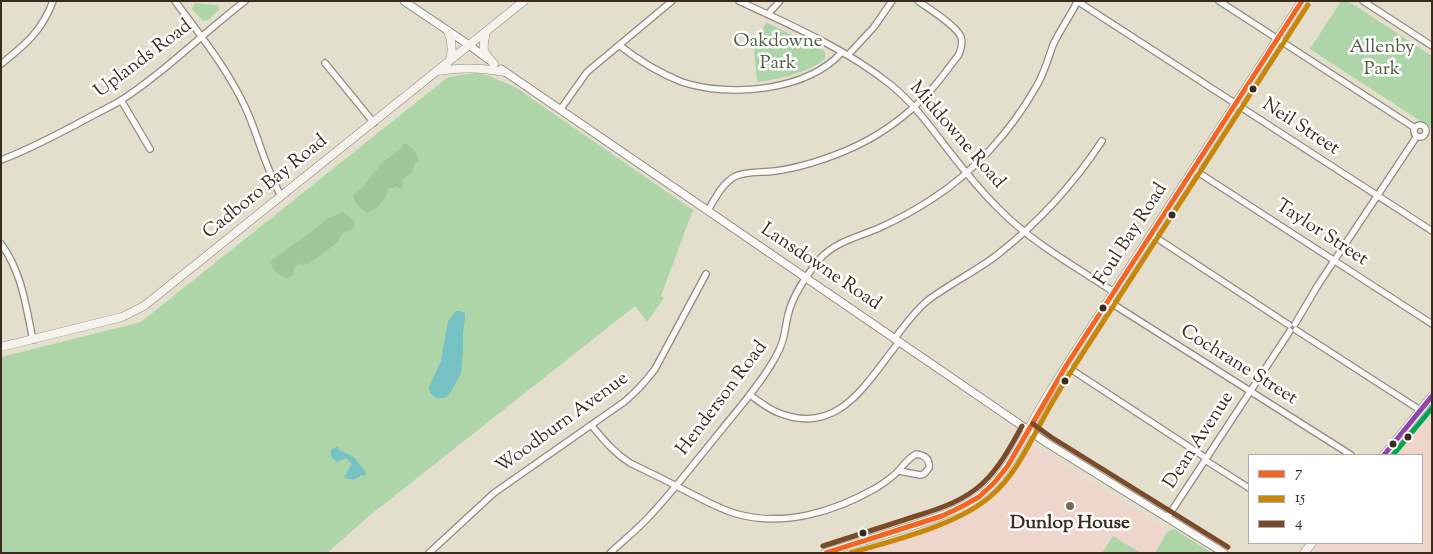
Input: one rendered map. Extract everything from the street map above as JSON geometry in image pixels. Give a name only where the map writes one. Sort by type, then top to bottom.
[{"type":"main road","name":"Cadboro Bay Road","points":[[1,348],[122,318],[144,306],[524,1]]},
{"type":"main road","name":"Foul Bay Road","points":[[825,553],[935,518],[961,507],[974,500],[998,479],[1066,366],[1302,1]]},
{"type":"main road","points":[[448,31],[452,46],[450,60]]},
{"type":"main road","points":[[486,32],[483,50],[494,64]]},
{"type":"main road","points":[[436,72],[466,68],[483,68],[505,72]]},
{"type":"main road","points":[[1385,454],[1432,396]]},
{"type":"street","points":[[1,64],[32,38],[53,1]]},
{"type":"street","points":[[175,1],[228,75],[246,109],[274,184],[281,196]]},
{"type":"street","name":"Uplands Road","points":[[1,160],[55,136],[121,100],[245,1]]},
{"type":"street","name":"Lansdowne Road","points":[[404,1],[1047,443],[1224,553]]},
{"type":"street","points":[[560,110],[587,72],[672,1]]},
{"type":"street","name":"Middowne Road","points":[[739,1],[810,34],[845,53],[892,85],[914,106],[966,173],[998,209],[1024,232],[1054,254],[1114,292]]},
{"type":"street","points":[[768,14],[780,1]]},
{"type":"street","points":[[619,45],[646,65],[683,82],[714,89],[755,89],[791,82],[827,65],[845,53],[874,27],[892,1]]},
{"type":"street","points":[[708,210],[724,186],[735,177],[808,164],[846,150],[876,136],[929,92],[958,56],[962,44],[958,32],[918,1]]},
{"type":"street","name":"Neil Street","points":[[1077,1],[1432,231]]},
{"type":"street","name":"Henderson Road","points":[[610,553],[645,520],[676,486],[750,394],[775,359],[785,337],[792,301],[805,277],[821,257],[834,247],[902,217],[932,199],[966,173],[1003,134],[1028,101],[1037,86],[1057,37],[1077,1]]},
{"type":"street","points":[[1219,1],[1415,128]]},
{"type":"street","points":[[1363,1],[1432,46]]},
{"type":"street","points":[[325,63],[374,122]]},
{"type":"street","points":[[121,100],[150,149]]},
{"type":"street","points":[[1415,128],[1423,126],[1426,128],[1425,134]]},
{"type":"street","points":[[1415,128],[1417,136],[1420,137],[1425,134]]},
{"type":"street","points":[[1425,134],[1432,139]]},
{"type":"street","name":"Dean Avenue","points":[[1168,518],[1334,260],[1417,136]]},
{"type":"street","points":[[750,394],[777,412],[792,418],[808,419],[826,416],[847,405],[857,395],[897,340],[910,318],[926,302],[976,270],[1024,232],[1069,187],[1102,141]]},
{"type":"street","name":"Taylor Street","points":[[1193,170],[1432,324]]},
{"type":"street","points":[[1152,235],[1420,410]]},
{"type":"street","points":[[1,244],[9,256],[21,283],[33,340]]},
{"type":"street","name":"Woodburn Avenue","points":[[429,553],[438,550],[494,493],[624,402],[645,382],[663,355],[706,274]]},
{"type":"street","name":"Cochrane Street","points":[[1108,301],[1349,454]]},
{"type":"street","points":[[1066,366],[1248,487]]},
{"type":"street","points":[[591,425],[620,456],[717,506],[751,517],[777,519],[800,517],[822,512],[877,487],[899,471],[905,462],[916,454],[926,456],[929,461],[929,468],[924,474],[899,471]]},
{"type":"shaded area","points":[[1420,420],[1432,427],[1432,553],[1310,553],[1317,544],[1423,544],[1423,454],[1392,454]]},
{"type":"shaded area","points":[[1035,447],[1203,553],[864,553],[947,525],[971,512],[998,490],[1029,448]]},
{"type":"green space","name":"Allenby Park","points":[[1341,1],[1348,1],[1432,56],[1431,128],[1310,49]]},
{"type":"green space","points":[[196,3],[217,5],[220,9],[208,20],[203,21],[192,9]]},
{"type":"green space","name":"Oakdowne Park","points":[[766,22],[823,50],[825,52],[825,59],[801,72],[757,82],[754,50]]},
{"type":"green space","points":[[477,73],[515,87],[693,210],[661,296],[664,298],[647,322],[635,306],[369,516],[327,553],[1,553],[1,357],[141,322],[448,77]]},
{"type":"green space","points":[[404,143],[413,150],[419,160],[415,163],[411,173],[402,180],[404,184],[401,189],[396,186],[389,188],[385,198],[378,207],[367,213],[358,205],[353,195],[360,190],[383,162],[402,148]]},
{"type":"green space","points":[[344,212],[355,222],[355,225],[352,230],[343,233],[337,243],[308,264],[303,265],[299,263],[295,266],[293,275],[287,278],[274,270],[271,261],[328,218]]},
{"type":"green space","points":[[1174,529],[1212,553],[1155,553],[1167,532]]},
{"type":"green space","points":[[1113,536],[1141,553],[1102,553]]},
{"type":"water","points":[[456,311],[465,313],[461,374],[450,393],[445,398],[439,398],[430,393],[429,387],[441,361],[448,321]]},
{"type":"water","points":[[338,447],[338,449],[355,458],[366,473],[365,476],[362,475],[353,480],[345,478],[344,475],[347,474],[352,464],[346,458],[337,462],[333,458],[331,449]]},
{"type":"transit line","name":"7","points":[[826,553],[942,516],[979,497],[994,483],[1007,467],[1066,366],[1302,1]]},
{"type":"transit line","name":"15","points":[[851,553],[906,537],[962,515],[992,495],[1008,478],[1072,370],[1308,5]]},
{"type":"transit line","points":[[1385,454],[1432,396]]},
{"type":"transit line","points":[[1394,454],[1432,408]]},
{"type":"transit line","name":"4","points":[[1033,424],[1228,547]]},
{"type":"transit line","name":"4","points":[[823,546],[937,509],[966,496],[983,483],[995,470],[1022,426]]},
{"type":"place","name":"Dunlop House","points":[[1070,506]]}]
